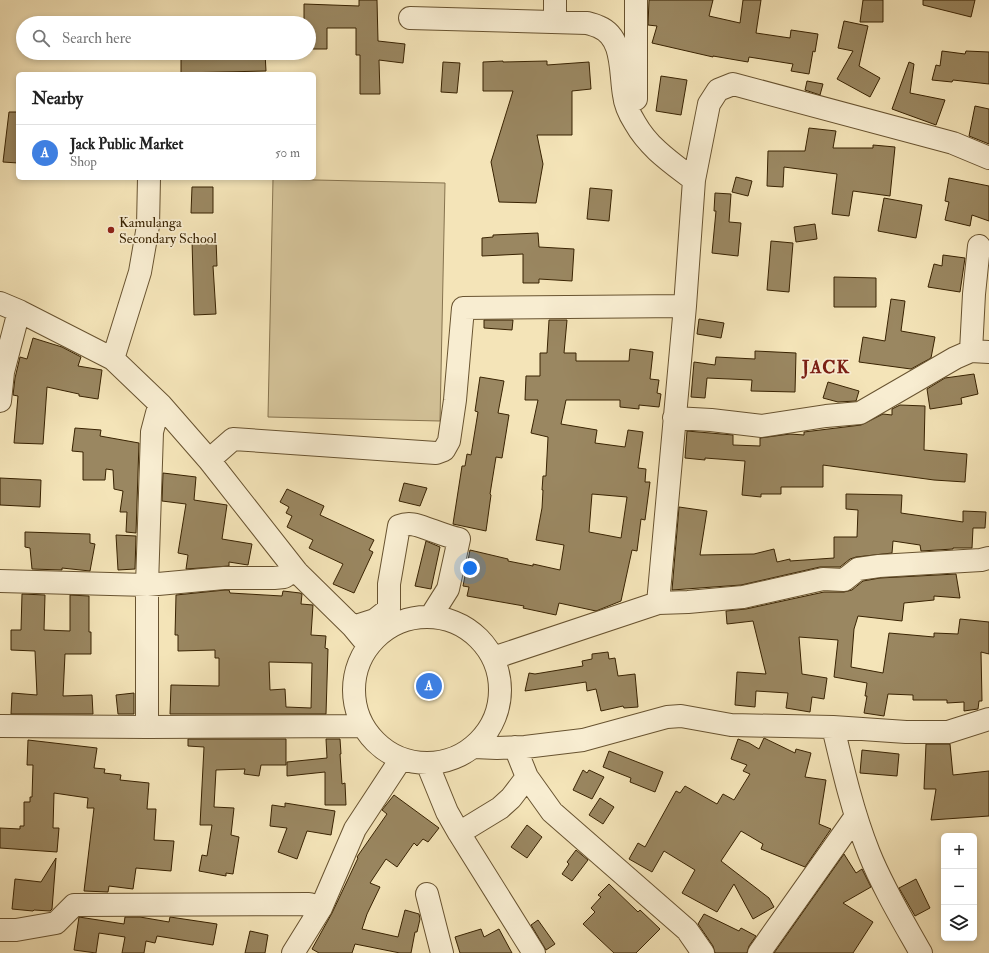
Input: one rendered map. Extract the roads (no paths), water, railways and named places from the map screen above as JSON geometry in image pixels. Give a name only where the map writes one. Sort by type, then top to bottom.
[{"type":"street","points":[[555,0],[556,22]]},
{"type":"street","points":[[636,0],[636,124]]},
{"type":"street","points":[[410,18],[475,10],[556,22],[587,23],[600,27],[611,36],[618,49],[624,97],[627,108],[636,124],[660,154],[694,180]]},
{"type":"street","points":[[658,603],[685,306],[694,180],[709,104],[718,90],[733,84],[953,143],[989,158]]},
{"type":"street","points":[[113,359],[140,272],[148,226],[149,180]]},
{"type":"street","points":[[674,418],[711,420],[762,426],[826,416],[860,413],[955,358],[980,351],[974,294],[979,246]]},
{"type":"street","points":[[209,460],[233,439],[436,453],[444,450],[449,441],[455,400],[463,308],[685,306]]},
{"type":"street","points":[[0,401],[9,307],[113,359],[162,405],[209,460],[296,572],[353,627],[368,645]]},
{"type":"street","points":[[148,727],[147,585],[152,432],[157,413],[162,405]]},
{"type":"street","points":[[353,627],[375,620],[389,609],[389,584],[399,526],[407,523],[420,525],[432,531],[459,539],[448,589],[432,616]]},
{"type":"street","points":[[493,658],[658,603],[742,597],[823,579],[844,580],[858,569],[879,566],[981,560],[989,558]]},
{"type":"street","points":[[0,581],[147,585],[224,578],[274,578],[284,577],[296,572]]},
{"type":"street","points":[[432,616],[446,619],[472,631],[491,652],[501,684],[500,702],[495,719],[489,731],[474,747],[460,756],[445,761],[427,763],[401,759],[379,746],[362,726],[356,710],[353,693],[354,682],[360,660],[368,645],[378,634],[403,620],[432,616]]},
{"type":"street","points":[[474,747],[525,747],[583,740],[667,717],[680,716],[731,725],[906,732],[948,732],[989,719]]},
{"type":"street","points":[[0,726],[362,726]]},
{"type":"street","points":[[833,728],[856,816],[870,854],[892,902],[921,953]]},
{"type":"street","points":[[515,747],[527,777],[552,812],[683,927],[703,953]]},
{"type":"street","points":[[293,953],[321,908],[355,829],[401,759]]},
{"type":"street","points":[[427,763],[439,794],[458,833],[534,953]]},
{"type":"street","points":[[458,833],[500,808],[511,798],[527,777]]},
{"type":"street","points":[[759,953],[856,816]]},
{"type":"street","points":[[427,894],[442,953]]},
{"type":"street","points":[[0,930],[16,930],[56,923],[74,905],[309,904],[321,908]]},
{"type":"place","name":"Kamulanga Secondary School","points":[[111,230]]},
{"type":"place","name":"Jack Public Market","points":[[429,686]]},
{"type":"district","name":"JACK","points":[[826,367]]}]
